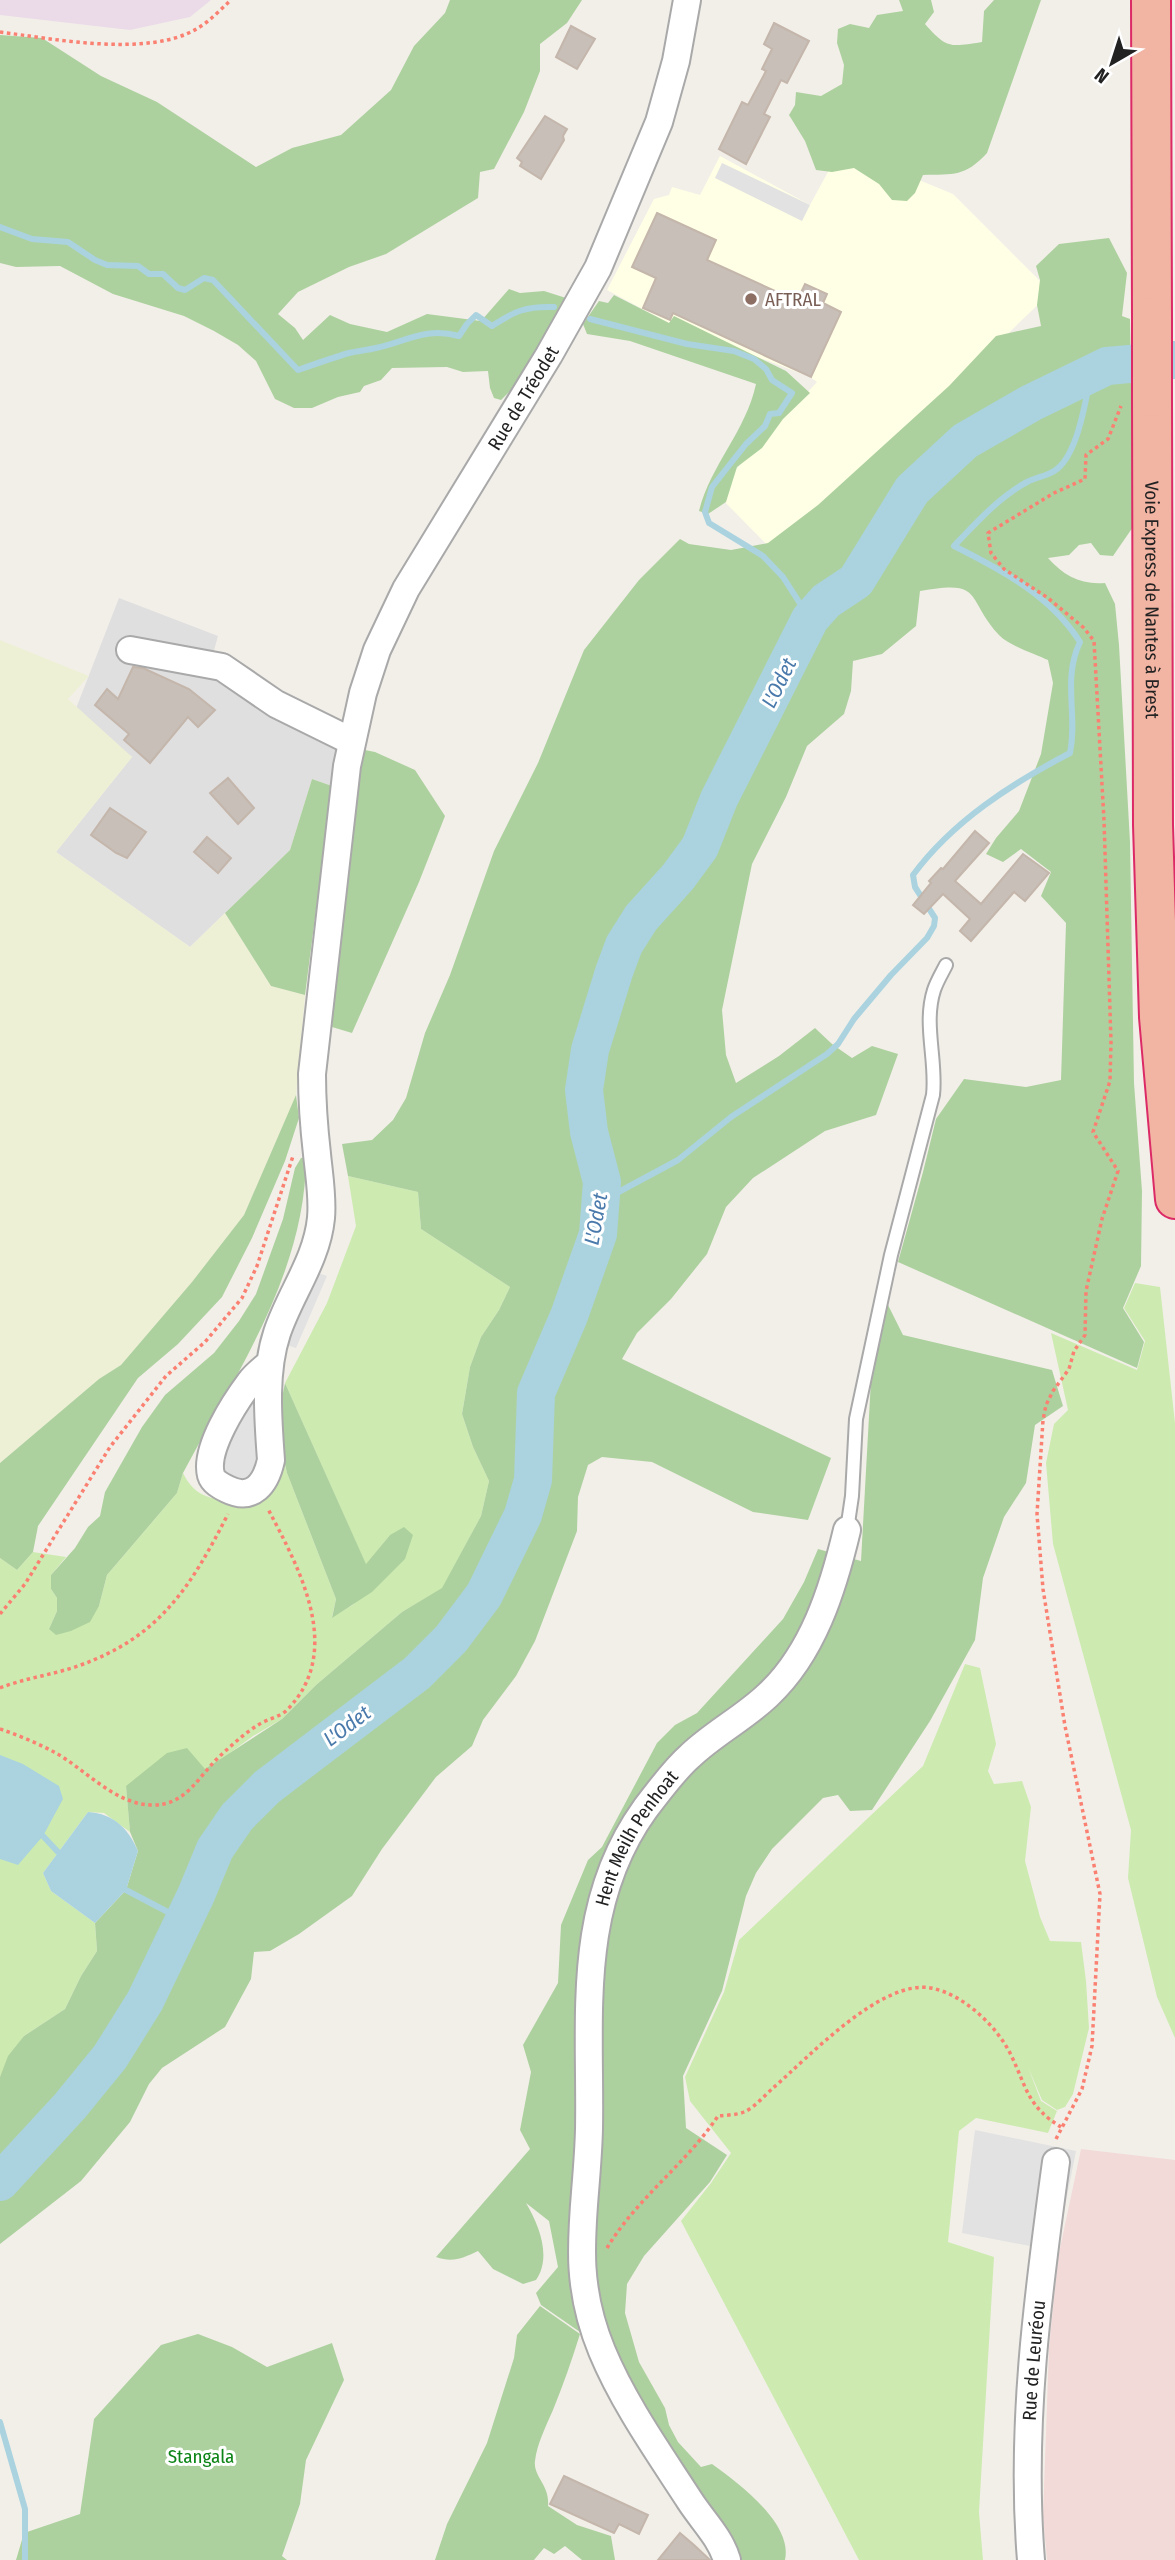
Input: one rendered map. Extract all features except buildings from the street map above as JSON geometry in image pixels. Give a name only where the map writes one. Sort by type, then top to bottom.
[{"type":"highway","name":"Voie Express de Nantes à Brest","points":[[1151,0],[1152,316],[1137,400],[1159,1017],[1175,1199]]},
{"type":"street","name":"Rue de Tréodet","points":[[270,1363],[278,1331],[306,1269],[321,1219],[312,1074],[344,790],[351,741],[363,693],[377,650],[406,589],[550,355],[598,268],[659,122],[676,61],[687,0]]},
{"type":"street","points":[[130,650],[222,667],[276,704],[351,741]]},
{"type":"street","points":[[270,1363],[271,1460],[268,1475],[247,1491],[216,1483],[211,1475],[211,1456],[217,1438],[251,1380],[270,1363]]},
{"type":"street","name":"Hent Meilh Penhoat","points":[[727,2560],[720,2543],[670,2469],[618,2384],[589,2315],[581,2275],[580,2245],[589,2127],[590,1962],[597,1919],[607,1885],[625,1844],[652,1801],[689,1757],[770,1694],[804,1648],[831,1587],[847,1530]]},
{"type":"street","name":"Rue de Leuréou","points":[[1031,2560],[1028,2464],[1031,2378],[1035,2324],[1056,2162]]},
{"type":"lane","name":"Hent Meilh Penhoat","points":[[847,1530],[852,1496],[856,1419],[891,1255],[933,1095],[935,1077],[930,1028],[933,991],[946,965]]},
{"type":"path","points":[[0,32],[62,41],[147,44],[181,36],[199,28],[232,0]]},
{"type":"path","points":[[1056,2162],[1055,2142],[1082,2089],[1089,2066],[1100,1894],[1065,1726],[1043,1589],[1038,1541],[1038,1503],[1046,1405],[1085,1335],[1086,1291],[1102,1219],[1118,1171],[1094,1132],[1110,1081],[1104,820],[1094,641],[1084,628],[1048,598],[1003,569],[991,553],[988,533],[1054,493],[1085,479],[1086,455],[1108,439],[1137,400]]},
{"type":"path","points":[[0,1614],[25,1584],[110,1447],[166,1376],[205,1342],[242,1298],[257,1266],[294,1153]]},
{"type":"path","points":[[0,1686],[76,1666],[117,1650],[147,1630],[173,1603],[199,1568],[247,1491],[298,1570],[311,1605],[316,1630],[305,1686],[285,1712],[260,1723],[238,1739],[182,1797],[160,1805],[148,1805],[124,1798],[55,1752],[0,1729]]},
{"type":"path","points":[[605,2252],[630,2215],[705,2135],[718,2116],[745,2112],[869,2006],[892,1992],[914,1987],[944,1992],[976,2012],[1004,2042],[1026,2093],[1046,2118],[1061,2127]]},
{"type":"shaded area","points":[[0,0],[211,0],[190,17],[130,30],[0,15]]},
{"type":"shaded area","points":[[841,148],[953,194],[1051,292],[778,556],[715,492],[817,382],[669,323],[607,290],[654,199],[669,195],[672,187],[700,195],[720,156],[810,205]]},
{"type":"shaded area","points":[[722,163],[810,205],[802,221],[715,178]]},
{"type":"shaded area","points":[[119,598],[218,636],[210,665],[351,741],[344,790],[312,779],[290,850],[190,947],[56,852],[132,757],[75,711]]},
{"type":"shaded area","points":[[0,640],[89,676],[68,699],[132,757],[56,852],[190,947],[225,913],[271,986],[305,995],[296,1095],[244,1215],[192,1282],[121,1365],[99,1379],[0,1463]]},
{"type":"shaded area","points":[[306,1269],[327,1276],[296,1348],[275,1341]]},
{"type":"shaded area","points":[[266,1373],[264,1462],[247,1485],[217,1470],[253,1385]]},
{"type":"shaded area","points":[[975,2130],[1076,2151],[1056,2251],[962,2233]]},
{"type":"shaded area","points":[[1081,2149],[1175,2160],[1175,2560],[1047,2560],[1043,2516],[1049,2348],[1058,2258]]},
{"type":"green space","points":[[450,0],[582,0],[567,23],[540,44],[540,71],[524,112],[494,169],[480,172],[478,198],[386,254],[349,267],[298,292],[278,314],[295,328],[303,340],[330,315],[350,324],[387,332],[427,314],[481,321],[509,289],[520,293],[544,291],[566,298],[517,384],[501,400],[494,398],[488,371],[463,372],[447,367],[392,368],[381,380],[364,386],[360,392],[338,397],[312,408],[294,408],[275,399],[256,361],[238,345],[184,316],[113,294],[60,266],[16,267],[0,263],[0,35],[42,38],[101,76],[157,102],[256,167],[292,148],[341,135],[391,90],[414,46],[445,13]]},
{"type":"green space","points":[[899,0],[931,0],[934,12],[925,24],[944,42],[963,45],[982,42],[984,11],[994,0],[1041,0],[987,153],[972,166],[958,173],[923,175],[915,193],[907,201],[892,200],[879,184],[854,168],[832,172],[816,170],[805,141],[789,115],[795,105],[796,92],[821,96],[842,84],[844,65],[837,43],[838,29],[850,24],[869,28],[877,15],[903,11]]},
{"type":"green space","points":[[1109,238],[1127,273],[1122,316],[1130,319],[1136,490],[1133,527],[1113,556],[1100,555],[1091,543],[1079,545],[1069,555],[1048,558],[1060,570],[1074,578],[1105,583],[1115,604],[1130,842],[1134,1083],[1142,1191],[1141,1266],[1123,1308],[1144,1342],[1137,1368],[898,1262],[936,1119],[964,1079],[1026,1087],[1061,1080],[1066,923],[1041,896],[1051,872],[1021,849],[1003,862],[986,854],[1019,811],[1041,754],[1053,683],[1048,660],[1003,639],[965,590],[941,588],[920,591],[916,626],[882,654],[853,661],[851,691],[844,714],[807,746],[786,797],[752,864],[722,1010],[726,1055],[736,1083],[779,1056],[815,1028],[852,1058],[872,1046],[898,1054],[876,1115],[825,1131],[753,1178],[726,1207],[707,1254],[671,1299],[637,1333],[622,1359],[831,1458],[808,1520],[753,1512],[652,1462],[602,1457],[588,1465],[578,1497],[577,1531],[535,1641],[516,1676],[483,1720],[472,1746],[436,1777],[382,1849],[352,1896],[270,1951],[254,1952],[251,1979],[225,2027],[162,2068],[149,2084],[130,2122],[81,2181],[0,2244],[0,2077],[8,2056],[24,2036],[65,2009],[97,1951],[95,1923],[126,1890],[138,1851],[130,1832],[126,1786],[167,1753],[187,1748],[205,1769],[282,1719],[316,1685],[402,1612],[442,1588],[481,1516],[489,1481],[473,1447],[462,1414],[470,1367],[481,1337],[510,1287],[421,1229],[418,1192],[348,1176],[342,1144],[372,1140],[393,1120],[406,1098],[425,1033],[450,975],[494,851],[538,763],[584,650],[639,580],[680,539],[689,544],[731,550],[768,543],[818,505],[949,386],[996,336],[1041,326],[1037,305],[1040,280],[1036,266],[1059,244]]},
{"type":"green space","points":[[614,295],[669,323],[674,316],[786,371],[810,393],[783,419],[762,448],[737,467],[726,502],[708,514],[699,511],[704,495],[744,417],[756,384],[630,341],[587,334],[583,324],[599,301],[608,303]]},
{"type":"green space","points":[[365,750],[415,770],[445,816],[419,882],[352,1033],[332,1027],[354,787]]},
{"type":"green space","points":[[312,779],[332,786],[305,995],[271,986],[225,913],[290,850]]},
{"type":"green space","points":[[296,1095],[299,1118],[285,1161],[252,1238],[222,1297],[178,1344],[138,1378],[38,1526],[33,1552],[17,1570],[0,1558],[0,1463],[99,1379],[121,1365],[192,1282],[244,1215]]},
{"type":"green space","points":[[306,1157],[303,1200],[281,1281],[245,1360],[183,1473],[177,1493],[107,1575],[99,1606],[90,1622],[56,1635],[49,1629],[57,1611],[57,1598],[51,1589],[51,1575],[75,1548],[88,1527],[100,1516],[105,1492],[142,1427],[165,1395],[214,1353],[256,1294],[283,1219],[295,1168],[301,1158]]},
{"type":"green space","points":[[348,1176],[418,1192],[421,1229],[510,1287],[481,1337],[470,1367],[462,1414],[473,1447],[489,1481],[481,1516],[442,1589],[402,1612],[316,1685],[282,1719],[205,1770],[126,1786],[130,1832],[104,1813],[88,1812],[43,1873],[51,1891],[95,1923],[97,1951],[65,2009],[24,2036],[0,2077],[0,1558],[17,1570],[33,1552],[66,1557],[51,1575],[51,1589],[57,1598],[57,1611],[49,1629],[99,1606],[107,1575],[177,1493],[183,1473],[198,1492],[234,1502],[282,1454],[336,1599],[332,1617],[354,1604],[390,1535],[366,1565],[285,1383],[327,1303],[356,1226]]},
{"type":"green space","points":[[1135,1283],[1160,1287],[1175,1423],[1175,2038],[1157,1997],[1128,1878],[1131,1830],[1053,1544],[1046,1463],[1054,1424],[1068,1410],[1051,1333],[1137,1370],[1145,1341],[1124,1308]]},
{"type":"green space","points":[[887,1303],[903,1335],[1052,1370],[1063,1406],[1035,1425],[1026,1483],[1004,1517],[983,1578],[975,1640],[930,1721],[872,1810],[850,1811],[838,1795],[823,1798],[772,1849],[756,1873],[746,1896],[722,1991],[683,2076],[686,2128],[727,2155],[710,2182],[644,2256],[627,2284],[625,2313],[639,2362],[665,2408],[669,2425],[678,2442],[701,2467],[712,2464],[749,2493],[781,2532],[785,2560],[739,2560],[667,2449],[593,2318],[580,2332],[541,2305],[536,2293],[558,2267],[549,2221],[526,2203],[542,2241],[543,2261],[536,2280],[523,2284],[493,2269],[478,2251],[453,2260],[436,2257],[530,2149],[520,2130],[531,2072],[523,2045],[558,1983],[561,1925],[588,1860],[602,1847],[657,1743],[675,1725],[697,1713],[783,1619],[804,1582],[818,1549],[861,1561],[871,1380]]},
{"type":"green space","points":[[285,1383],[366,1564],[390,1535],[404,1527],[413,1535],[405,1559],[372,1592],[332,1618],[336,1599],[284,1462],[280,1417]]},
{"type":"green space","points":[[965,1664],[980,1668],[996,1744],[988,1771],[994,1784],[1022,1781],[1031,1807],[1025,1861],[1040,1917],[1050,1941],[1081,1942],[1089,2028],[1073,2094],[1065,2107],[1057,2110],[1042,2100],[1028,2067],[1041,2101],[1057,2111],[1048,2133],[976,2118],[959,2131],[948,2242],[994,2257],[979,2512],[983,2560],[859,2560],[681,2221],[731,2153],[690,2101],[685,2077],[724,1992],[739,1940],[923,1766]]},
{"type":"green space","points":[[540,2306],[580,2334],[542,2435],[535,2461],[536,2472],[547,2492],[548,2506],[577,2525],[611,2536],[615,2560],[582,2560],[565,2546],[554,2554],[544,2548],[534,2560],[435,2560],[447,2524],[487,2443],[514,2358],[517,2335]]},
{"type":"green space","name":"Stangala","points":[[198,2334],[232,2347],[267,2367],[332,2343],[344,2380],[306,2460],[300,2504],[282,2556],[287,2560],[16,2560],[24,2533],[80,2514],[94,2419],[161,2345]]},
{"type":"water","points":[[0,1755],[23,1764],[59,1786],[63,1799],[43,1836],[18,1865],[0,1859]]},
{"type":"water","points":[[88,1812],[113,1819],[130,1835],[138,1851],[126,1890],[95,1923],[51,1891],[43,1873]]},
{"type":"waterway","points":[[0,227],[32,239],[68,242],[107,265],[138,266],[149,274],[163,274],[178,288],[185,290],[204,278],[213,280],[298,370],[349,353],[426,334],[459,336],[476,315],[492,326],[521,310],[554,307]]},
{"type":"waterway","points":[[590,319],[687,344],[734,351],[754,359],[766,369],[772,380],[792,393],[779,413],[770,414],[765,426],[746,444],[712,487],[705,512],[709,523],[763,556],[783,577],[810,619]]},
{"type":"waterway","name":"L'Odet","points":[[0,2182],[70,2106],[110,2057],[145,2001],[215,1849],[237,1817],[267,1787],[417,1673],[451,1639],[484,1595],[523,1515],[533,1480],[536,1393],[569,1316],[598,1234],[602,1182],[589,1132],[584,1090],[590,1050],[614,972],[624,945],[641,918],[678,877],[700,847],[719,799],[810,619],[826,601],[856,581],[912,490],[965,441],[1031,403],[1107,366],[1175,360]]},
{"type":"waterway","points":[[600,1202],[678,1160],[731,1117],[838,1044],[854,1019],[927,938],[934,926],[935,918],[915,887],[913,875],[946,838],[984,805],[1070,753],[1072,670],[1080,642],[1055,611],[1040,598],[1007,575],[954,546],[1007,495],[1027,482],[1054,471],[1064,461],[1076,439],[1091,374]]},
{"type":"waterway","points":[[43,1836],[58,1852]]},
{"type":"waterway","points":[[126,1890],[183,1920]]},
{"type":"waterway","points":[[0,2422],[25,2509],[25,2560]]},
{"type":"place","name":"AFTRAL","points":[[751,299]]}]
